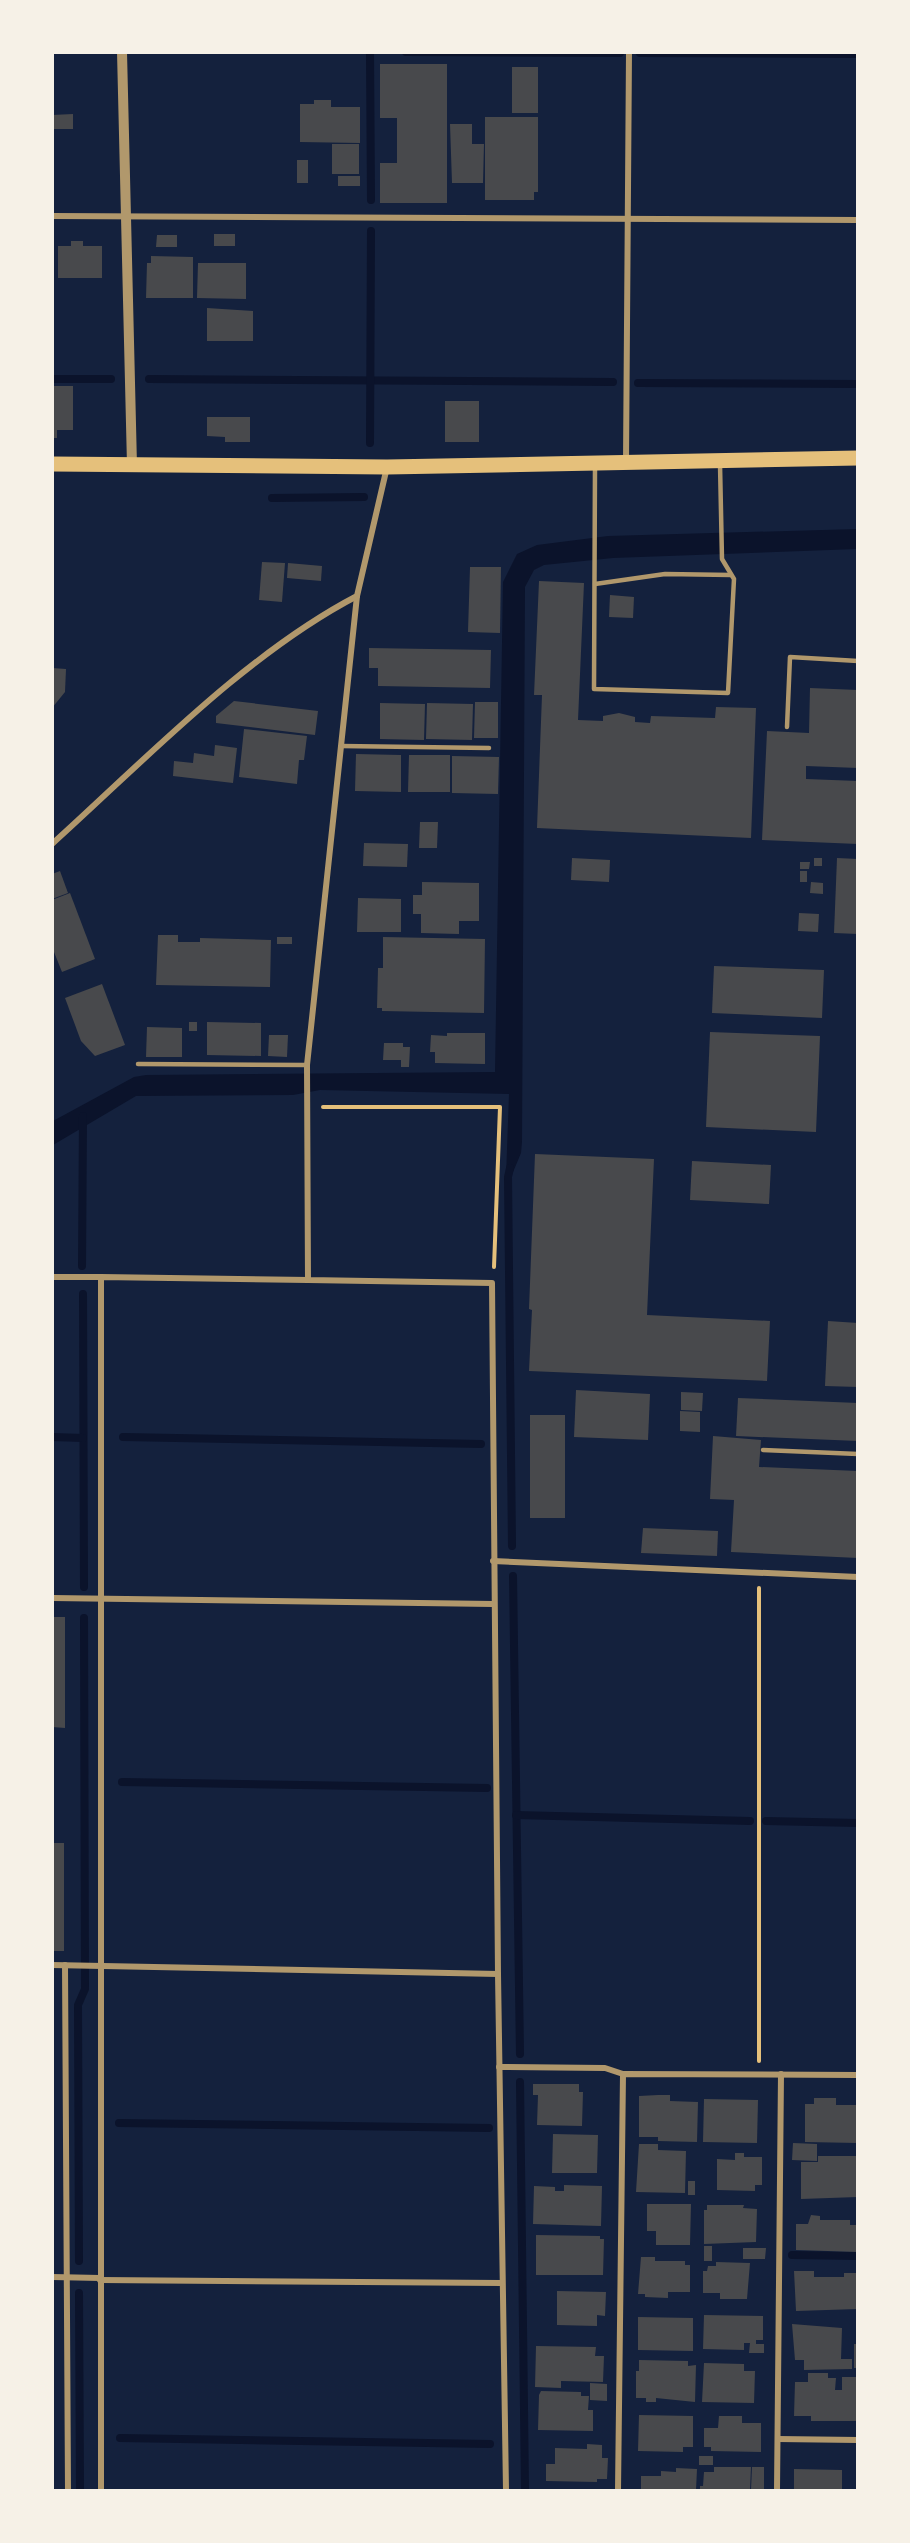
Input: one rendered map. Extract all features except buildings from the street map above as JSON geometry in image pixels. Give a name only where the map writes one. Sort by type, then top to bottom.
[{"type":"main road","points":[[52,464],[387,467],[858,458]]},
{"type":"street","points":[[122,52],[132,465]]},
{"type":"street","points":[[626,462],[628,52]]},
{"type":"street","points":[[52,216],[858,219]]},
{"type":"street","points":[[308,1280],[307,1067],[357,596],[387,467]]},
{"type":"street","points":[[52,843],[223,690],[317,617],[357,596]]},
{"type":"street","points":[[52,1277],[492,1283],[493,1604],[506,2490]]},
{"type":"street","points":[[101,1277],[103,1599],[98,1967],[101,2490]]},
{"type":"street","points":[[493,1561],[858,1577]]},
{"type":"street","points":[[52,1598],[493,1604]]},
{"type":"street","points":[[52,1965],[498,1974]]},
{"type":"street","points":[[65,1965],[68,2490]]},
{"type":"street","points":[[499,2067],[605,2068],[623,2073],[858,2075]]},
{"type":"street","points":[[618,2490],[623,2073]]},
{"type":"street","points":[[777,2490],[781,2074]]},
{"type":"street","points":[[52,2277],[502,2283]]},
{"type":"street","points":[[778,2439],[858,2440]]},
{"type":"lane","points":[[595,463],[594,689],[728,693],[734,579],[722,559],[720,461]]},
{"type":"lane","points":[[595,584],[666,574],[731,575]]},
{"type":"lane","points":[[787,727],[790,657],[858,660]]},
{"type":"lane","points":[[341,746],[489,748]]},
{"type":"lane","points":[[138,1064],[307,1067]]},
{"type":"lane","points":[[763,1450],[858,1454]]},
{"type":"path","points":[[307,1103],[500,1107],[492,1283]]},
{"type":"path","points":[[759,1572],[759,2074]]},
{"type":"water","points":[[857,529],[857,549],[613,558],[544,565],[534,570],[525,587],[522,1142],[521,1153],[511,1177],[506,1177],[509,1094],[320,1090],[293,1095],[136,1096],[53,1145],[53,1121],[134,1077],[146,1075],[495,1072],[503,582],[517,554],[537,545],[608,536]]},
{"type":"waterway","points":[[370,52],[371,200]]},
{"type":"waterway","points":[[406,52],[620,53]]},
{"type":"waterway","points":[[640,53],[858,54]]},
{"type":"waterway","points":[[370,443],[371,231]]},
{"type":"waterway","points":[[52,379],[111,379]]},
{"type":"waterway","points":[[149,379],[613,382]]},
{"type":"waterway","points":[[638,383],[858,384]]},
{"type":"waterway","points":[[272,498],[364,497]]},
{"type":"waterway","points":[[82,1266],[83,1116]]},
{"type":"waterway","points":[[510,1168],[508,1177],[512,1546]]},
{"type":"waterway","points":[[83,1294],[84,1587]]},
{"type":"waterway","points":[[52,1437],[83,1438]]},
{"type":"waterway","points":[[123,1437],[481,1444]]},
{"type":"waterway","points":[[513,1576],[520,2054]]},
{"type":"waterway","points":[[79,2261],[78,2005],[85,1989],[84,1618]]},
{"type":"waterway","points":[[122,1782],[487,1788]]},
{"type":"waterway","points":[[516,1815],[750,1821]]},
{"type":"waterway","points":[[766,1821],[858,1823]]},
{"type":"waterway","points":[[520,2082],[525,2490]]},
{"type":"waterway","points":[[119,2123],[489,2128]]},
{"type":"waterway","points":[[792,2255],[858,2256]]},
{"type":"waterway","points":[[79,2293],[80,2490]]},
{"type":"waterway","points":[[120,2438],[490,2444]]}]
